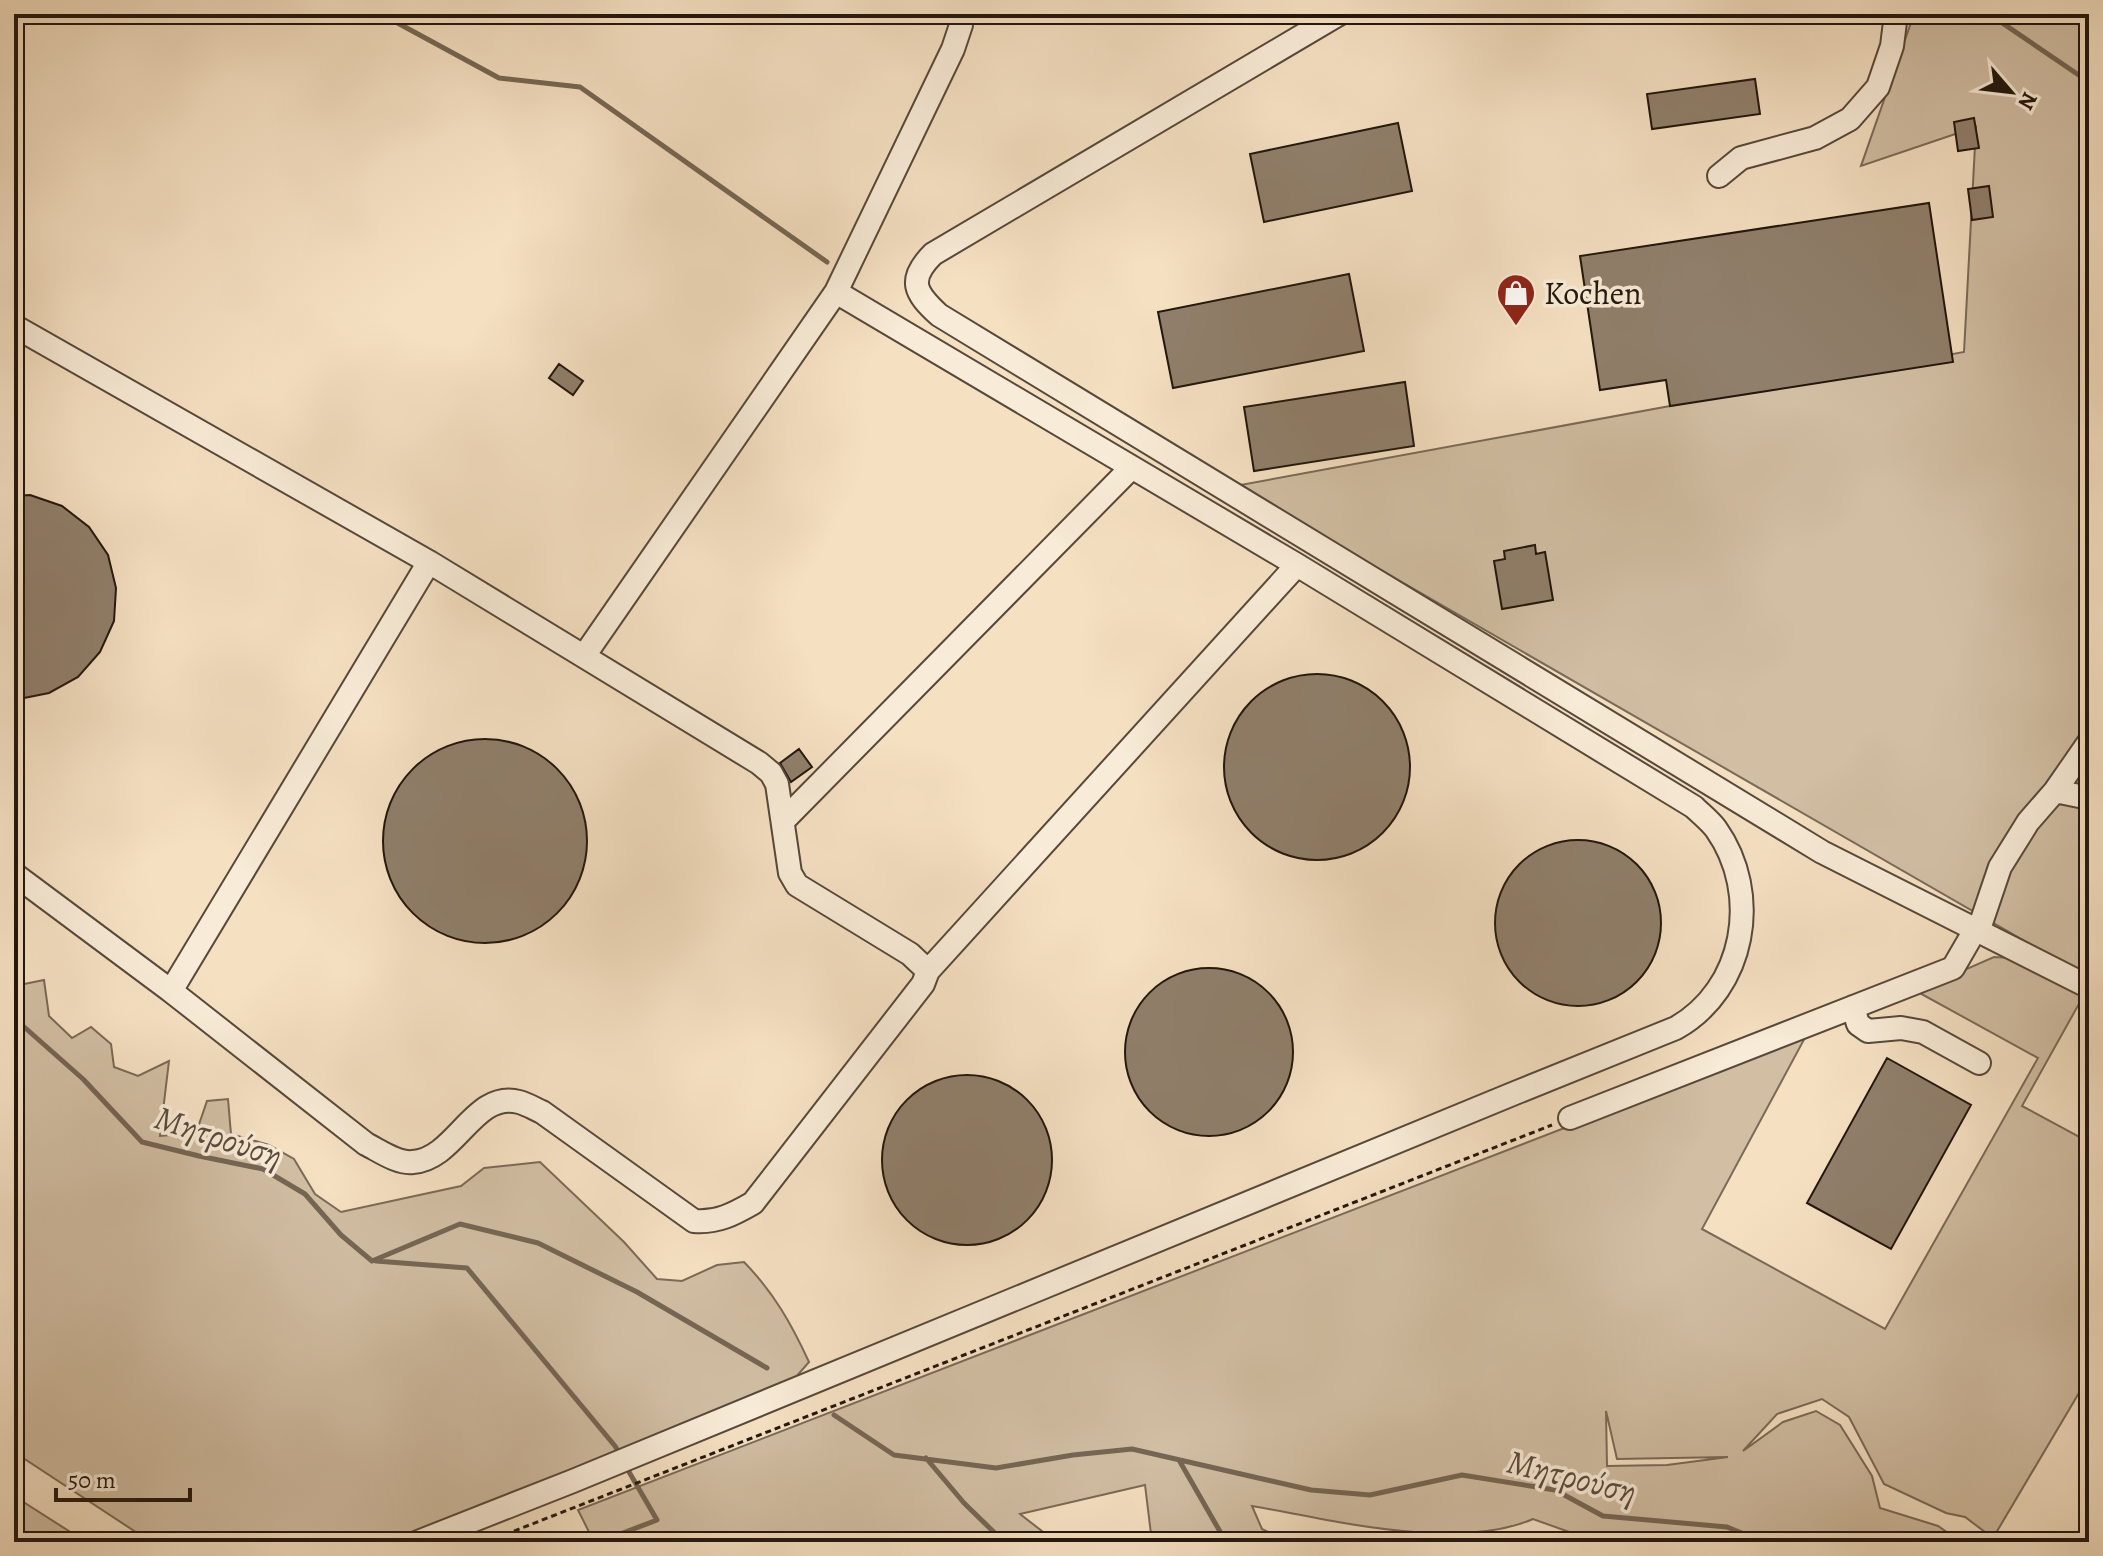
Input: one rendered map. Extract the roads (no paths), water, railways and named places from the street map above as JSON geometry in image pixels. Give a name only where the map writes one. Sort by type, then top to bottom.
[{"type":"street","points":[[584,656],[836,292],[953,49],[961,25],[960,14]]},
{"type":"street","points":[[1339,14],[933,254],[921,265],[915,284],[921,298],[953,324],[1822,852],[2089,987]]},
{"type":"street","points":[[1719,176],[1741,158],[1815,138],[1850,119],[1878,87],[1892,46],[1896,14]]},
{"type":"street","points":[[418,1542],[1676,1028],[1694,1018],[1706,1006],[1731,967],[1743,914],[1739,882],[1716,829],[1694,807],[1297,565],[836,292]]},
{"type":"street","points":[[14,326],[429,562],[759,763],[771,773],[777,784],[790,873],[797,885],[910,954],[928,971]]},
{"type":"street","points":[[784,820],[1131,468]]},
{"type":"street","points":[[171,991],[429,562]]},
{"type":"street","points":[[14,874],[171,991],[366,1144],[390,1157],[412,1163],[433,1156],[455,1139],[478,1114],[496,1102],[517,1101],[542,1112],[694,1221],[729,1217],[753,1203],[923,984],[928,971],[1297,565]]},
{"type":"street","points":[[1570,1118],[1953,968],[1977,931],[2000,867],[2028,822],[2055,791],[2089,742]]},
{"type":"street","points":[[2055,791],[2089,798]]},
{"type":"street","points":[[1853,1007],[1858,1024],[1868,1031],[1901,1028],[1923,1032],[1979,1063]]},
{"type":"waterway","points":[[381,14],[499,78],[580,87],[827,262]]},
{"type":"waterway","points":[[1989,14],[2089,82]]},
{"type":"waterway","name":"Μητρούση","points":[[14,1018],[83,1079],[142,1142],[263,1169],[305,1194],[341,1235],[372,1261],[460,1224],[538,1243],[637,1292],[767,1368]]},
{"type":"waterway","points":[[376,1261],[467,1268],[621,1456]]},
{"type":"waterway","name":"Μητρούση","points":[[834,1415],[894,1455],[996,1468],[1132,1449],[1311,1490],[1370,1495],[1462,1475],[1555,1490],[1603,1516],[1727,1527],[1764,1542]]},
{"type":"waterway","name":"Μητρούση","points":[[926,1458],[964,1503],[1004,1542]]},
{"type":"waterway","name":"Μητρούση","points":[[1179,1460],[1226,1542]]},
{"type":"waterway","points":[[614,1542],[615,1536],[657,1520],[625,1465]]},
{"type":"place","name":"Kochen","points":[[1516,327]]}]
